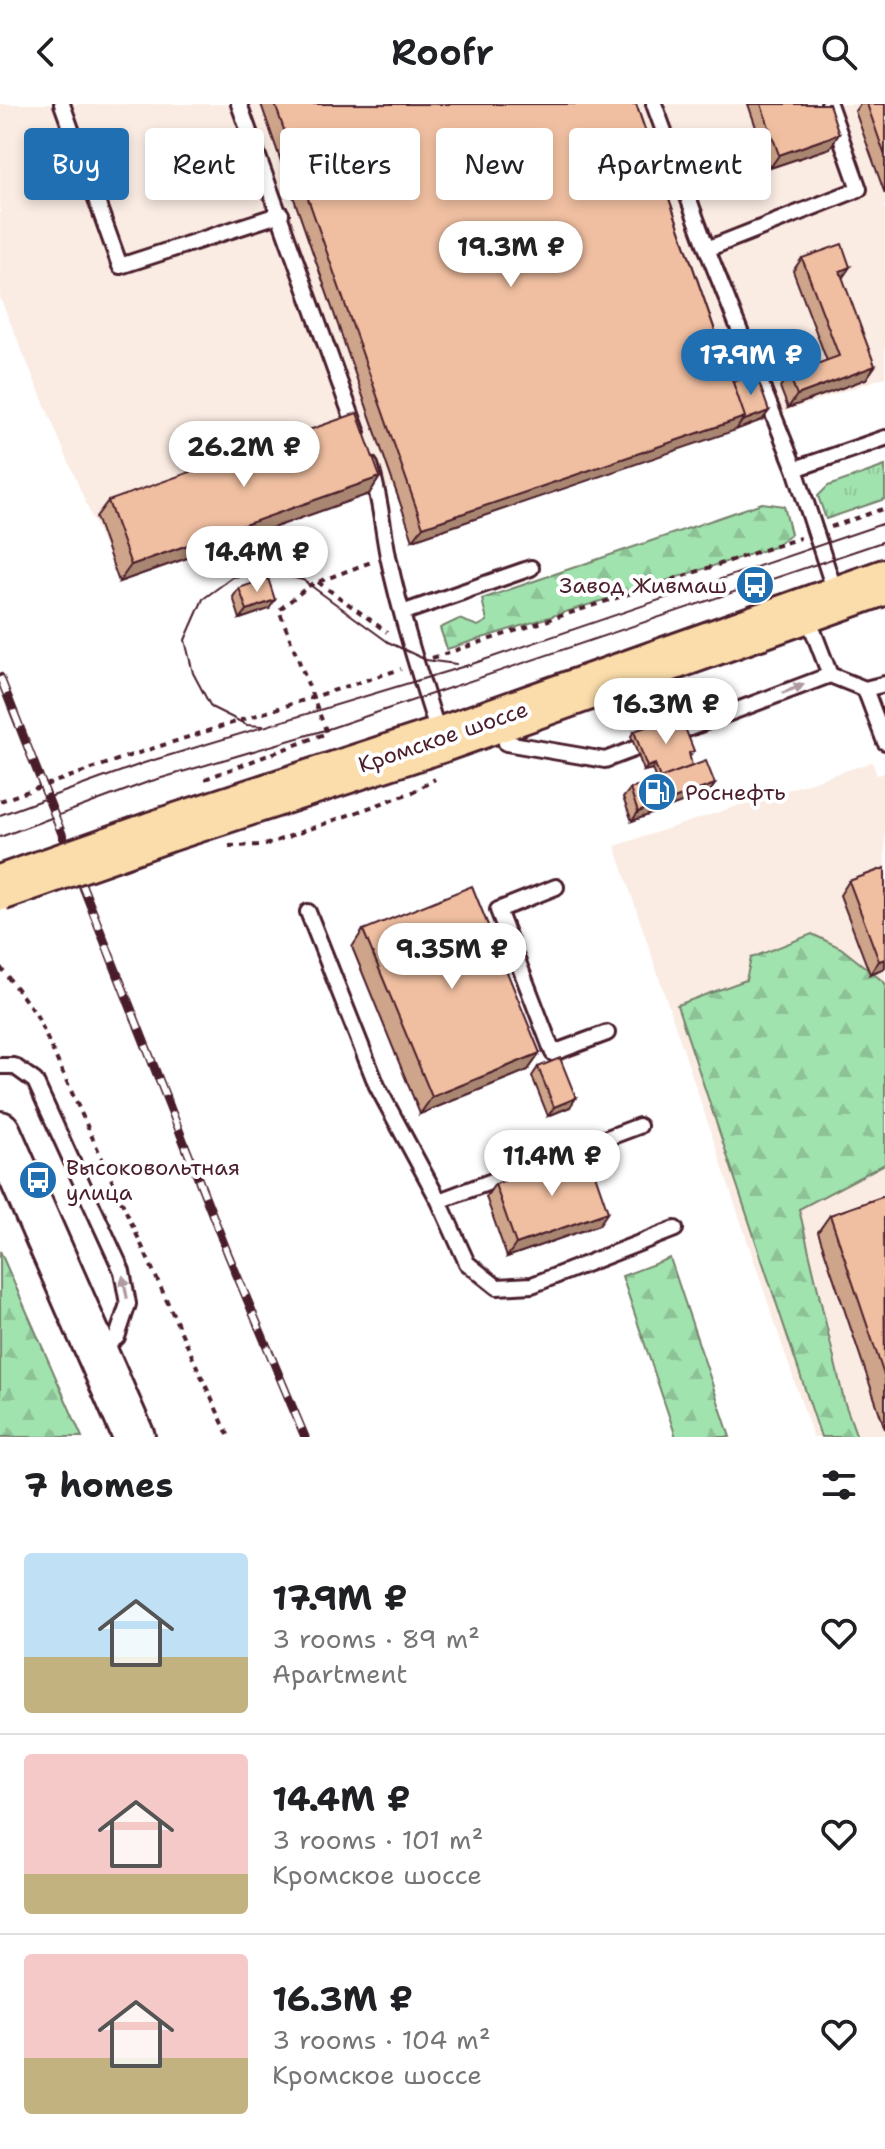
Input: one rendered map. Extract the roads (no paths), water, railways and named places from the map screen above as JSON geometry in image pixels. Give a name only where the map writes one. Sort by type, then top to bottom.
[{"type":"main road","name":"Кромское шоссе","points":[[0,888],[168,829],[439,758],[885,582]]},
{"type":"main road","points":[[0,1132],[134,1437]]},
{"type":"lane","points":[[62,104],[120,266],[281,214]]},
{"type":"lane","points":[[239,104],[378,491],[388,555],[439,758]]},
{"type":"lane","points":[[654,104],[707,249],[795,469],[816,533],[830,675]]},
{"type":"lane","points":[[707,249],[859,189],[829,104]]},
{"type":"lane","points":[[795,469],[885,438]]},
{"type":"lane","points":[[402,613],[531,568]]},
{"type":"lane","points":[[506,743],[605,760],[830,675],[865,689],[885,684]]},
{"type":"lane","points":[[865,689],[885,742]]},
{"type":"lane","points":[[556,887],[498,910],[553,1053],[607,1033]]},
{"type":"lane","points":[[308,912],[377,1086],[439,1201],[467,1263],[497,1287],[532,1285],[675,1229]]},
{"type":"lane","points":[[0,1066],[14,1066],[35,1081],[122,1271],[128,1304],[117,1337],[97,1352]]},
{"type":"lane","points":[[439,1201],[639,1126]]},
{"type":"tram line","points":[[0,815],[144,763],[472,664],[885,523]]},
{"type":"tram line","points":[[0,837],[148,782],[325,730],[885,541]]},
{"type":"tram line","points":[[263,726],[247,725],[211,707],[193,673],[185,640],[203,599],[233,577],[270,572],[303,580],[388,642],[426,660],[456,664]]},
{"type":"railway","points":[[0,677],[228,1254],[305,1437]]},
{"type":"place","name":"Завод Живмаш","points":[[755,585]]},
{"type":"place","name":"Роснефть","points":[[657,792]]},
{"type":"place","name":"Высоковольтная улица","points":[[38,1180]]}]
